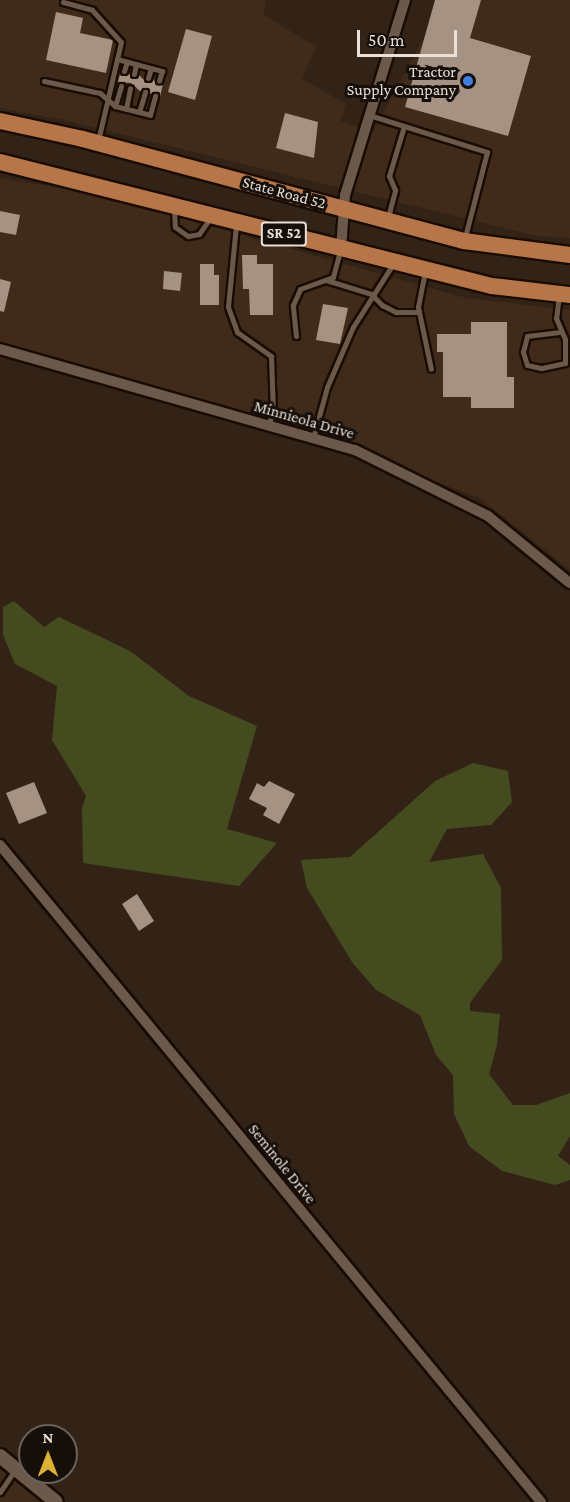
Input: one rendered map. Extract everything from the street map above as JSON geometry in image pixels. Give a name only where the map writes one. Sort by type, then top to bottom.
[{"type":"main road","name":"State Road 52","points":[[0,121],[97,143],[464,241],[570,255]]},
{"type":"main road","name":"SR 52","points":[[0,162],[492,286],[565,294]]},
{"type":"street","points":[[340,249],[343,209],[369,115],[405,0]]},
{"type":"street","name":"Minnieola Drive","points":[[0,349],[355,450],[488,516],[570,583]]},
{"type":"street","name":"Seminole Drive","points":[[0,845],[541,1502]]},
{"type":"street","points":[[0,1456],[56,1502]]},
{"type":"lane","points":[[63,2],[92,10],[121,42],[97,143]]},
{"type":"lane","points":[[117,59],[162,71],[159,81]]},
{"type":"lane","points":[[124,71],[126,62]]},
{"type":"lane","points":[[134,74],[136,64]]},
{"type":"lane","points":[[148,78],[151,69]]},
{"type":"lane","points":[[44,81],[100,93],[115,106],[150,115],[155,96]]},
{"type":"lane","points":[[115,106],[121,86]]},
{"type":"lane","points":[[126,109],[130,88]]},
{"type":"lane","points":[[139,112],[145,92]]},
{"type":"lane","points":[[369,115],[487,152],[464,241]]},
{"type":"lane","points":[[387,222],[395,190],[389,176],[404,126]]},
{"type":"lane","points":[[174,205],[175,227],[181,234],[199,234],[212,215]]},
{"type":"lane","points":[[237,222],[228,307],[237,332],[271,356],[273,412],[268,425]]},
{"type":"lane","points":[[296,336],[293,305],[300,289],[333,277],[340,249]]},
{"type":"lane","points":[[313,438],[331,379],[371,294],[385,280],[393,262]]},
{"type":"lane","points":[[425,270],[419,312],[431,369]]},
{"type":"lane","points":[[326,280],[371,294],[396,312],[419,312]]},
{"type":"lane","points":[[561,332],[527,336],[523,352],[527,365],[542,368],[565,363],[565,339],[556,318],[565,294]]},
{"type":"lane","points":[[0,1492],[16,1469]]},
{"type":"shaded area","points":[[0,0],[266,0],[263,14],[316,47],[302,79],[346,104],[341,121],[373,132],[444,0],[570,0],[570,238],[536,236],[64,120],[0,108]]},
{"type":"shaded area","points":[[0,178],[91,193],[466,298],[570,310],[570,570],[478,497],[247,415],[0,351]]},
{"type":"shaded area","points":[[0,1465],[18,1480],[18,1484],[23,1484],[45,1502],[0,1502]]},
{"type":"green space","points":[[14,601],[44,627],[59,617],[130,651],[189,696],[257,726],[227,829],[277,843],[239,886],[83,863],[82,808],[86,796],[52,740],[57,686],[15,664],[3,635],[3,607]]},
{"type":"green space","points":[[473,763],[508,771],[512,802],[491,825],[447,829],[429,862],[483,854],[501,888],[502,960],[470,1003],[470,1011],[500,1014],[497,1045],[489,1074],[513,1105],[536,1105],[570,1093],[570,1136],[558,1156],[570,1165],[570,1180],[555,1185],[502,1171],[469,1146],[454,1114],[453,1075],[436,1055],[420,1015],[376,990],[352,962],[307,888],[301,860],[350,857],[435,781]]},
{"type":"building","name":"Tractor Supply Company","points":[[435,0],[481,0],[470,38],[531,56],[508,136],[405,107]]},
{"type":"building","points":[[56,12],[83,18],[80,33],[113,40],[106,73],[46,60]]},
{"type":"building","points":[[186,29],[212,36],[195,100],[168,92]]},
{"type":"building","points":[[129,73],[132,79],[139,75],[146,82],[153,79],[157,85],[163,84],[160,97],[157,92],[150,94],[147,88],[140,91],[131,83],[118,82],[120,74]]},
{"type":"building","points":[[285,113],[318,122],[314,158],[276,148]]},
{"type":"building","points":[[0,211],[20,215],[16,235],[0,232]]},
{"type":"building","points":[[242,255],[257,255],[257,264],[273,264],[273,315],[250,315],[249,289],[243,289]]},
{"type":"building","points":[[200,264],[214,264],[214,275],[219,275],[219,305],[200,305]]},
{"type":"building","points":[[164,271],[182,273],[180,291],[163,289]]},
{"type":"building","points":[[0,279],[11,282],[4,312],[0,311]]},
{"type":"building","points":[[323,304],[348,308],[340,344],[316,340]]},
{"type":"building","points":[[471,322],[507,322],[507,377],[514,377],[514,408],[471,408],[471,397],[443,397],[443,352],[437,352],[437,334],[471,334]]},
{"type":"building","points":[[269,781],[295,794],[279,824],[263,815],[267,808],[249,799],[257,783],[264,787]]},
{"type":"building","points":[[34,782],[47,813],[19,824],[6,793]]},
{"type":"building","points":[[137,894],[154,921],[139,931],[122,904]]},
{"type":"place","name":"Tractor Supply Company","points":[[468,81]]}]
